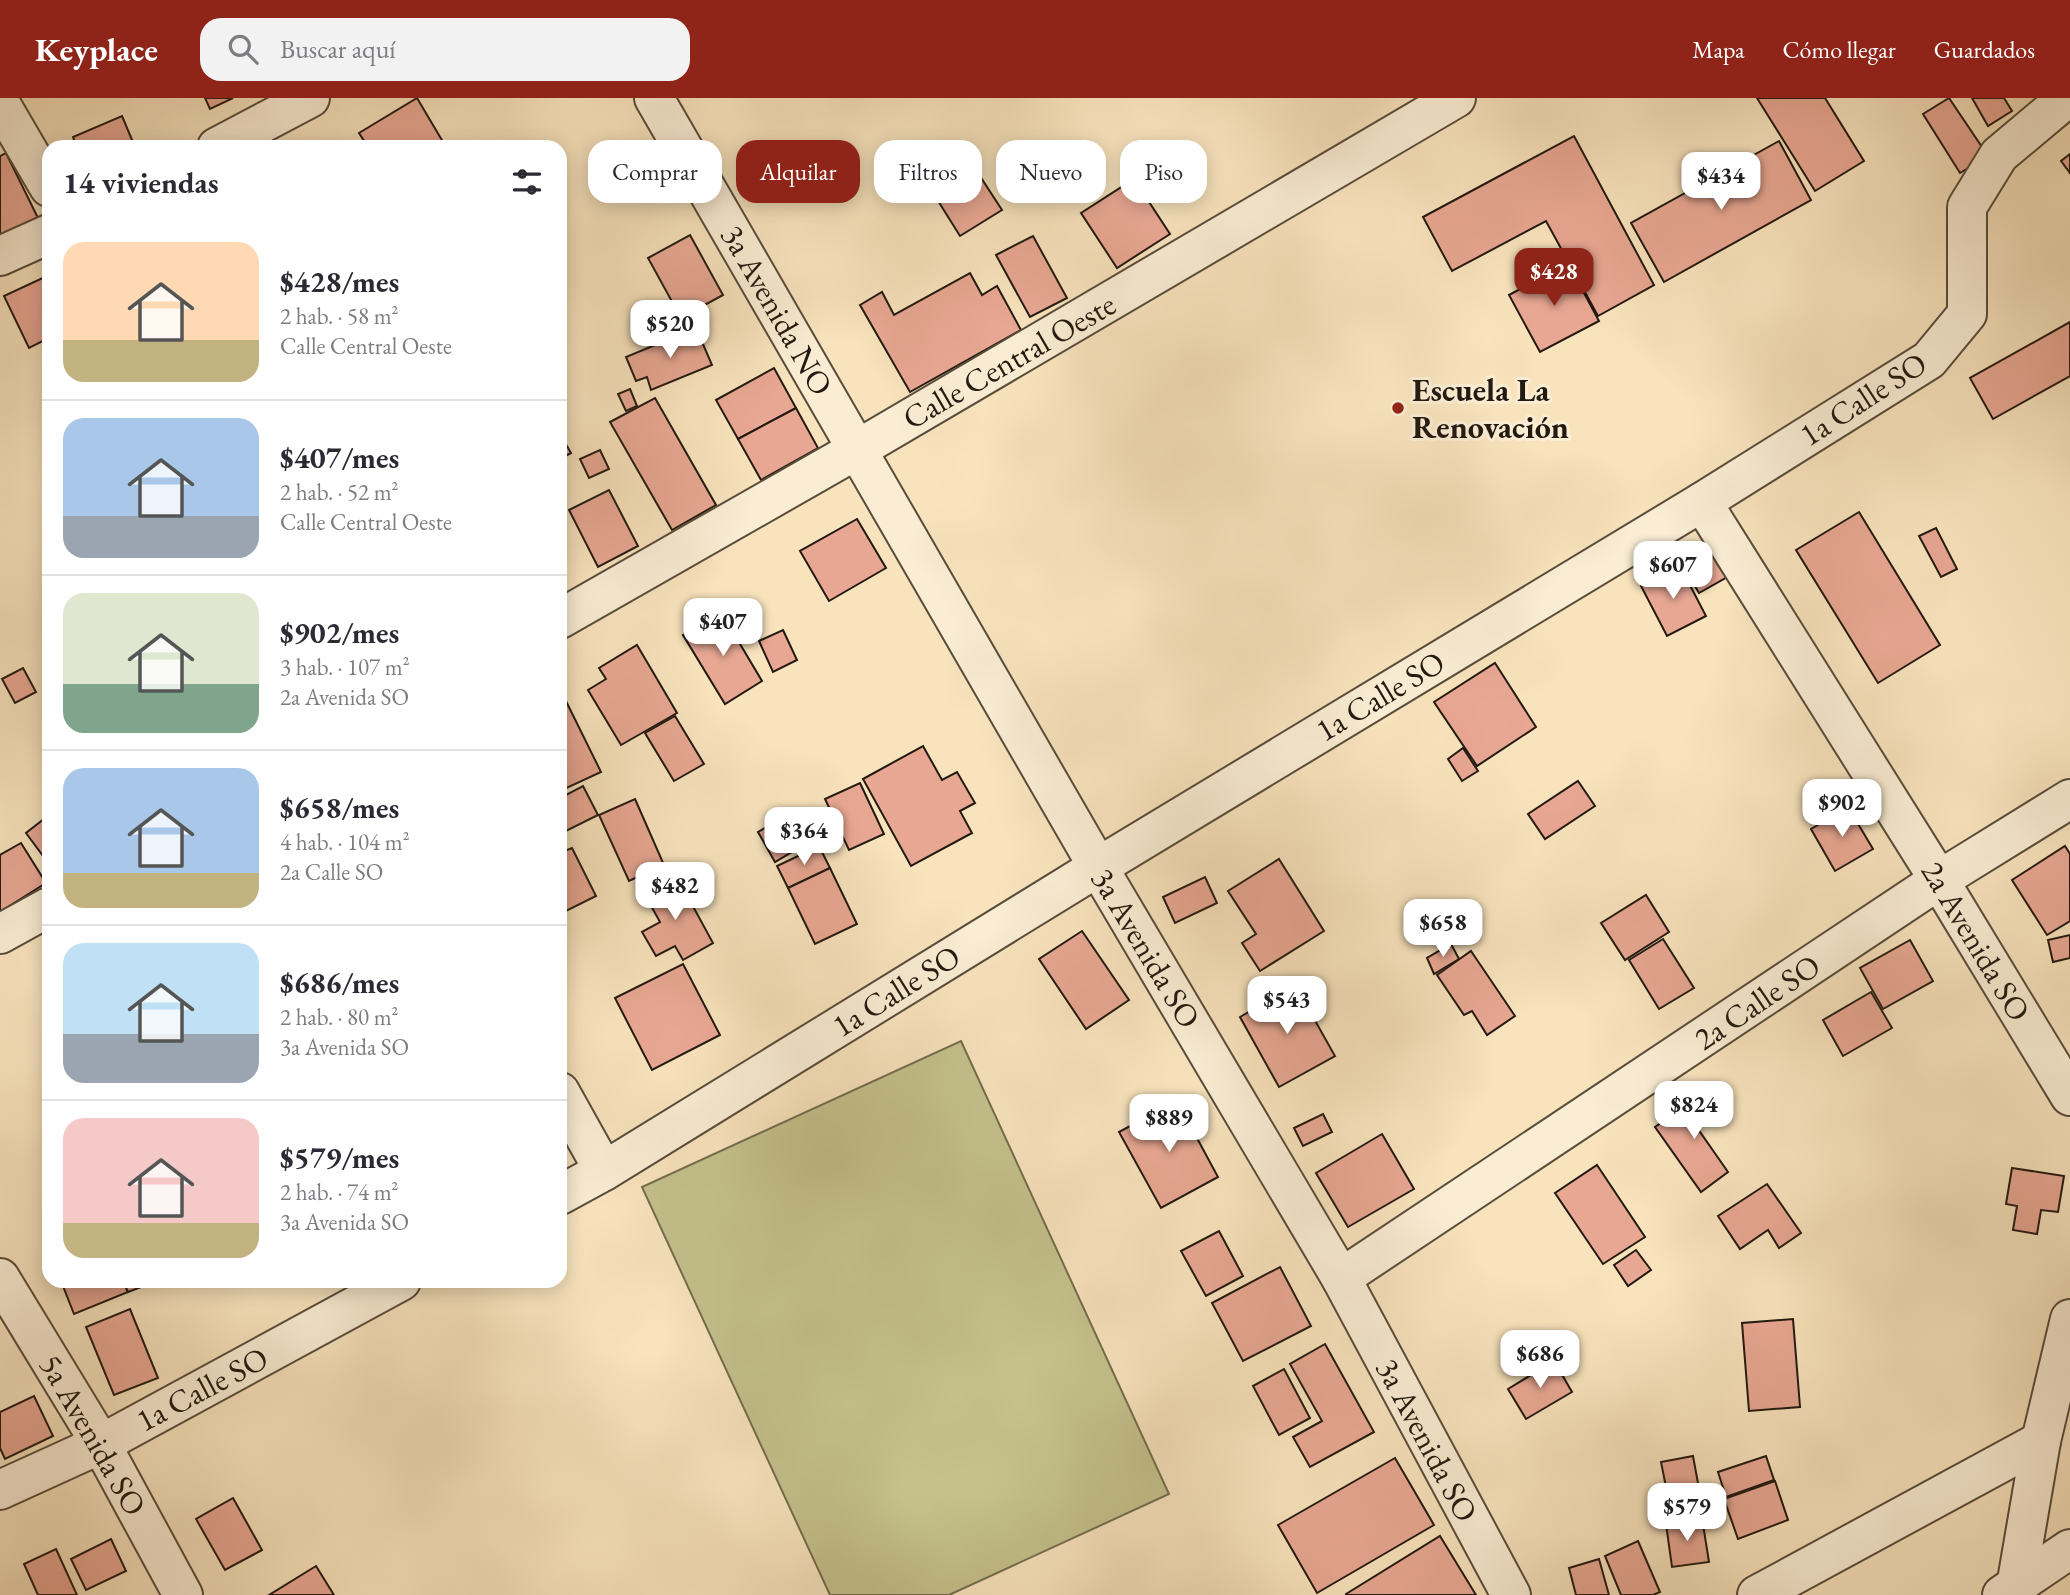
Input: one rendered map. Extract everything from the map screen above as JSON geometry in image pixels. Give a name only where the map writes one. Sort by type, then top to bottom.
[{"type":"street","points":[[230,140],[310,98]]},
{"type":"street","name":"3a Avenida NO","points":[[653,98],[858,449]]},
{"type":"street","name":"1a Calle SO","points":[[567,1191],[1702,502],[1929,359],[1967,314],[1967,207],[1999,155],[2067,98]]},
{"type":"street","name":"Calle Central Oeste","points":[[567,615],[858,449],[1451,99]]},
{"type":"street","points":[[0,103],[42,175]]},
{"type":"street","points":[[0,257],[42,237]]},
{"type":"street","name":"3a Avenida SO","points":[[858,449],[1098,867],[1341,1278],[1511,1595]]},
{"type":"street","name":"2a Avenida SO","points":[[1702,502],[1939,880],[2070,1096]]},
{"type":"street","name":"2a Calle SO","points":[[1341,1278],[1939,880],[2070,799]]},
{"type":"street","points":[[0,934],[42,911]]},
{"type":"street","points":[[567,1105],[604,1171]]},
{"type":"street","name":"5a Avenida SO","points":[[0,1278],[101,1444],[183,1595]]},
{"type":"street","name":"1a Calle SO","points":[[0,1490],[101,1444],[388,1288]]},
{"type":"street","points":[[2009,1591],[2040,1441],[2070,1320]]},
{"type":"street","points":[[1757,1595],[2040,1441]]},
{"type":"street","points":[[2009,1591],[2070,1549]]},
{"type":"shaded area","points":[[961,1041],[1169,1494],[949,1595],[830,1595],[642,1187]]},
{"type":"building","points":[[205,98],[233,98],[210,109]]},
{"type":"building","points":[[417,98],[442,140],[364,140],[359,133]]},
{"type":"building","points":[[1757,98],[1825,98],[1864,161],[1815,191]]},
{"type":"building","points":[[1949,98],[1988,156],[1960,173],[1923,114]]},
{"type":"building","points":[[1972,98],[2004,98],[2012,111],[1988,126]]},
{"type":"building","points":[[122,116],[132,140],[74,140],[73,137]]},
{"type":"building","points":[[1574,136],[1654,285],[1598,316],[1546,221],[1452,271],[1423,217]]},
{"type":"building","points":[[1779,141],[1811,200],[1664,282],[1631,223]]},
{"type":"building","points":[[6,153],[38,218],[0,236],[0,156]]},
{"type":"building","points":[[2070,154],[2070,173],[2061,161]]},
{"type":"building","points":[[982,179],[1002,210],[960,236],[939,203],[982,203]]},
{"type":"building","points":[[1120,188],[1120,203],[1150,203],[1170,234],[1117,268],[1081,213],[1097,203],[1106,203],[1106,197]]},
{"type":"building","points":[[690,235],[723,295],[681,318],[648,258]]},
{"type":"building","points":[[1033,236],[1067,298],[1030,317],[996,255]]},
{"type":"building","points":[[1568,263],[1599,321],[1540,352],[1509,295]]},
{"type":"building","points":[[970,273],[982,295],[997,286],[1021,330],[910,392],[860,305],[882,292],[894,315]]},
{"type":"building","points":[[42,278],[42,342],[29,348],[4,296]]},
{"type":"building","points":[[2070,322],[2070,376],[1993,419],[1970,378]]},
{"type":"building","points":[[696,328],[712,365],[651,390],[647,377],[636,381],[626,357]]},
{"type":"building","points":[[774,368],[796,408],[738,439],[716,400]]},
{"type":"building","points":[[630,389],[637,406],[626,411],[618,394]]},
{"type":"building","points":[[655,398],[716,505],[672,530],[610,422]]},
{"type":"building","points":[[796,408],[818,448],[761,480],[738,439]]},
{"type":"building","points":[[600,450],[609,469],[589,478],[580,459]]},
{"type":"building","points":[[609,490],[638,546],[598,567],[569,510]]},
{"type":"building","points":[[1859,512],[1940,645],[1878,683],[1796,550]]},
{"type":"building","points":[[857,519],[886,568],[829,601],[800,551]]},
{"type":"building","points":[[1936,528],[1957,569],[1941,577],[1919,536]]},
{"type":"building","points":[[1715,548],[1729,576],[1699,593],[1683,566]]},
{"type":"building","points":[[1680,566],[1706,616],[1667,636],[1641,586]]},
{"type":"building","points":[[721,612],[762,681],[725,704],[683,635]]},
{"type":"building","points":[[783,630],[797,660],[773,672],[759,641]]},
{"type":"building","points":[[637,645],[677,713],[621,745],[588,690],[606,679],[599,668]]},
{"type":"building","points":[[1495,663],[1536,727],[1477,766],[1434,702]]},
{"type":"building","points":[[23,668],[36,692],[15,703],[2,679]]},
{"type":"building","points":[[567,703],[601,772],[567,788]]},
{"type":"building","points":[[675,716],[704,764],[674,781],[645,733]]},
{"type":"building","points":[[923,746],[942,780],[957,772],[975,803],[960,811],[972,833],[911,866],[863,779]]},
{"type":"building","points":[[1463,748],[1478,771],[1462,781],[1448,759]]},
{"type":"building","points":[[1578,781],[1595,806],[1545,839],[1528,814]]},
{"type":"building","points":[[860,783],[884,834],[849,850],[825,799]]},
{"type":"building","points":[[583,786],[598,815],[567,830],[567,794]]},
{"type":"building","points":[[635,799],[664,865],[629,881],[599,815]]},
{"type":"building","points":[[1848,807],[1873,849],[1835,871],[1811,829]]},
{"type":"building","points":[[789,814],[807,843],[775,862],[758,832]]},
{"type":"building","points":[[42,820],[42,855],[26,833]]},
{"type":"building","points":[[21,843],[42,877],[42,886],[0,912],[0,855]]},
{"type":"building","points":[[819,846],[830,868],[788,888],[777,866]]},
{"type":"building","points":[[2065,846],[2070,854],[2070,921],[2047,935],[2012,880]]},
{"type":"building","points":[[572,848],[596,896],[567,910],[567,850]]},
{"type":"building","points":[[1279,859],[1324,931],[1260,971],[1242,943],[1256,934],[1228,891]]},
{"type":"building","points":[[830,868],[857,924],[815,944],[788,888]]},
{"type":"building","points":[[677,877],[713,943],[683,960],[675,946],[656,956],[642,932],[660,922],[645,895]]},
{"type":"building","points":[[1205,877],[1217,903],[1175,923],[1163,897]]},
{"type":"building","points":[[1646,895],[1669,932],[1625,960],[1601,923]]},
{"type":"building","points":[[1082,931],[1129,1000],[1086,1029],[1039,959]]},
{"type":"building","points":[[2070,935],[2070,958],[2053,962],[2048,940]]},
{"type":"building","points":[[1663,939],[1694,988],[1659,1009],[1629,960]]},
{"type":"building","points":[[1910,940],[1933,981],[1883,1009],[1860,968]]},
{"type":"building","points":[[1451,944],[1459,959],[1434,974],[1427,958]]},
{"type":"building","points":[[1471,951],[1515,1016],[1487,1035],[1472,1011],[1464,1015],[1437,975]]},
{"type":"building","points":[[683,964],[720,1035],[652,1070],[615,998]]},
{"type":"building","points":[[1295,985],[1335,1056],[1279,1087],[1240,1017]]},
{"type":"building","points":[[1871,992],[1892,1028],[1843,1056],[1823,1020]]},
{"type":"building","points":[[1705,1092],[1720,1114],[1698,1129],[1728,1172],[1701,1192],[1655,1127]]},
{"type":"building","points":[[1177,1101],[1218,1177],[1161,1208],[1119,1132]]},
{"type":"building","points":[[1323,1114],[1332,1132],[1303,1146],[1294,1128]]},
{"type":"building","points":[[1382,1134],[1414,1189],[1348,1227],[1316,1173]]},
{"type":"building","points":[[1597,1165],[1645,1237],[1603,1264],[1555,1193]]},
{"type":"building","points":[[2012,1168],[2064,1176],[2058,1212],[2041,1210],[2037,1234],[2013,1230],[2017,1206],[2006,1204]]},
{"type":"building","points":[[1767,1184],[1801,1233],[1779,1248],[1768,1230],[1740,1249],[1718,1216]]},
{"type":"building","points":[[1219,1231],[1243,1276],[1206,1296],[1181,1251]]},
{"type":"building","points":[[1636,1250],[1651,1270],[1628,1286],[1614,1265]]},
{"type":"building","points":[[1280,1267],[1311,1326],[1243,1361],[1212,1303]]},
{"type":"building","points":[[64,1288],[126,1288],[128,1292],[74,1314]]},
{"type":"building","points":[[130,1309],[158,1378],[114,1395],[86,1327]]},
{"type":"building","points":[[1793,1319],[1800,1407],[1749,1411],[1742,1323]]},
{"type":"building","points":[[1325,1344],[1374,1432],[1310,1467],[1293,1437],[1322,1421],[1290,1364]]},
{"type":"building","points":[[1554,1361],[1572,1392],[1526,1419],[1508,1389]]},
{"type":"building","points":[[1284,1369],[1310,1418],[1279,1435],[1253,1386]]},
{"type":"building","points":[[34,1396],[53,1436],[5,1459],[0,1448],[0,1412]]},
{"type":"building","points":[[1693,1456],[1702,1505],[1671,1512],[1661,1462]]},
{"type":"building","points":[[1766,1456],[1774,1480],[1726,1497],[1718,1472]]},
{"type":"building","points":[[1395,1458],[1434,1525],[1317,1593],[1278,1525]]},
{"type":"building","points":[[1775,1481],[1788,1520],[1738,1539],[1724,1499]]},
{"type":"building","points":[[233,1498],[262,1550],[225,1570],[196,1519]]},
{"type":"building","points":[[1702,1518],[1709,1562],[1672,1567],[1666,1524]]},
{"type":"building","points":[[1440,1536],[1476,1595],[1346,1595],[1346,1594]]},
{"type":"building","points":[[111,1539],[126,1571],[86,1590],[71,1559]]},
{"type":"building","points":[[1638,1541],[1660,1592],[1653,1595],[1621,1595],[1605,1556]]},
{"type":"building","points":[[56,1549],[77,1595],[38,1595],[24,1564]]},
{"type":"building","points":[[1599,1559],[1609,1595],[1576,1595],[1569,1568]]},
{"type":"building","points":[[316,1566],[334,1595],[269,1595]]},
{"type":"place","name":"Escuela La Renovación","points":[[1398,408]]}]
